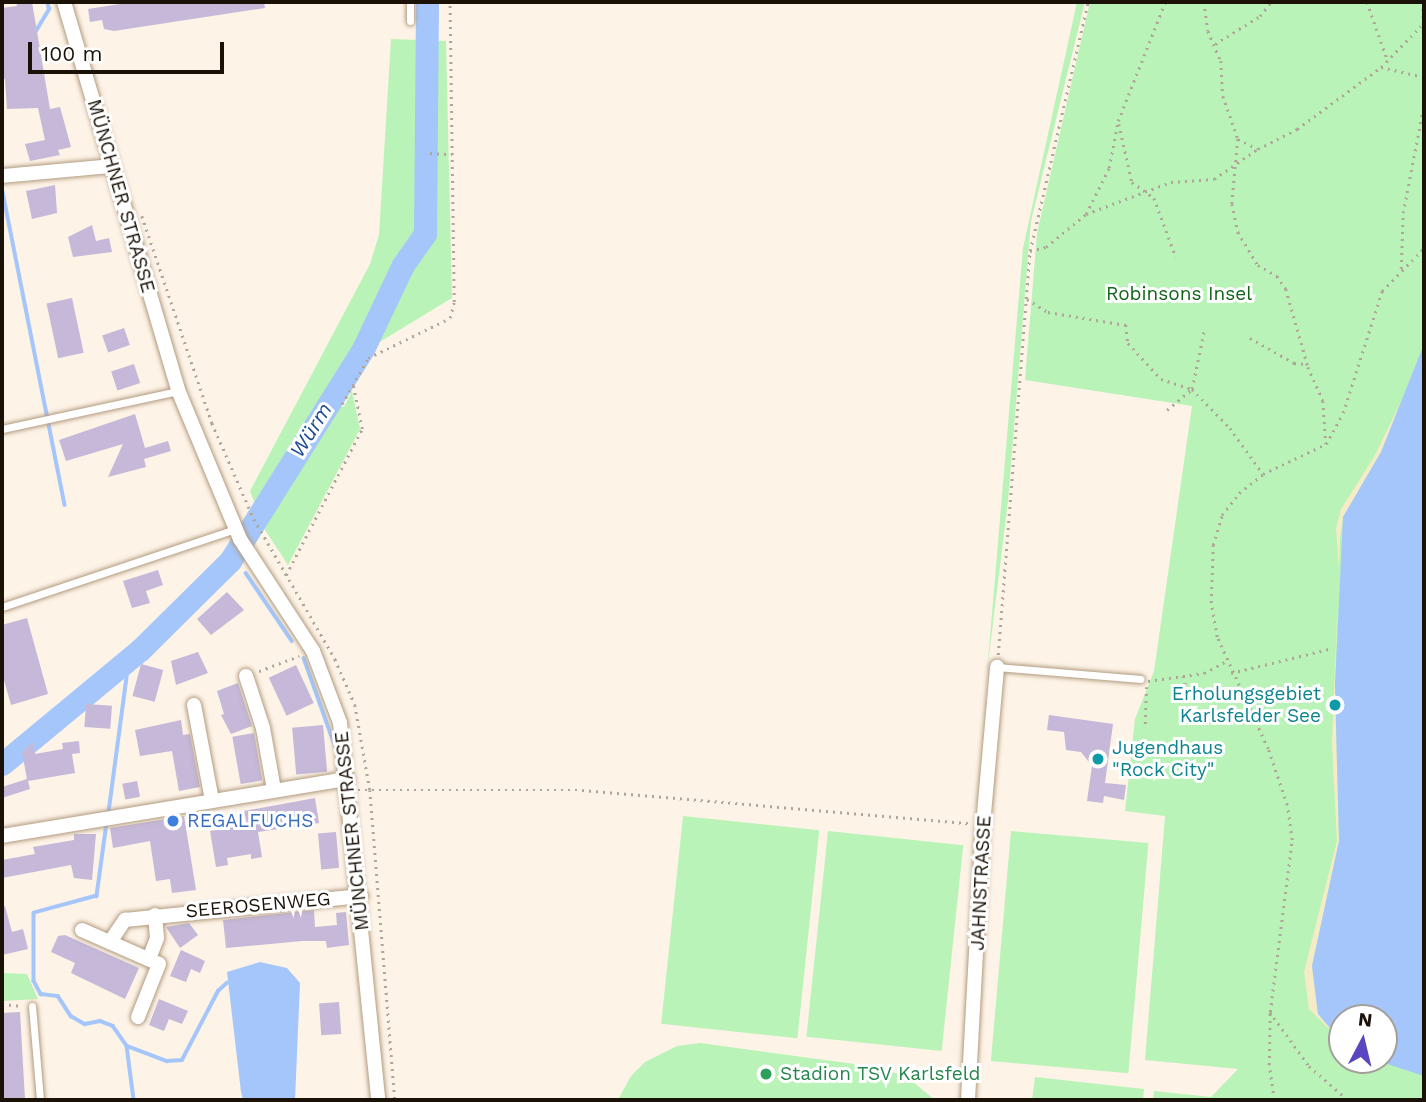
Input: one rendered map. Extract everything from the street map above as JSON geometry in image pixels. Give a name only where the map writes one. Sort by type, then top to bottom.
[{"type":"street","name":"MÜNCHNER STRASSE","points":[[64,2],[178,390],[248,555],[313,651],[340,723],[361,895],[378,1100]]},
{"type":"street","points":[[2,176],[112,166]]},
{"type":"street","name":"JAHNSTRASSE","points":[[968,1100],[983,825],[998,667]]},
{"type":"street","points":[[246,676],[263,728],[274,790]]},
{"type":"street","points":[[194,705],[212,800]]},
{"type":"street","points":[[2,836],[347,779]]},
{"type":"street","name":"SEEROSENWEG","points":[[110,942],[125,920],[361,895]]},
{"type":"street","points":[[149,959],[157,938],[155,915]]},
{"type":"street","points":[[82,930],[159,964],[138,1017]]},
{"type":"lane","points":[[410,2],[410,21]]},
{"type":"lane","points":[[2,429],[178,390]]},
{"type":"lane","points":[[2,607],[238,534]]},
{"type":"lane","points":[[998,667],[1141,680]]},
{"type":"lane","points":[[32,1006],[40,1100]]},
{"type":"path","points":[[342,404],[368,358],[450,318],[454,302],[450,2]]},
{"type":"path","points":[[998,667],[1030,251],[1088,2]]},
{"type":"path","points":[[1086,214],[1109,168],[1118,121],[1165,2]]},
{"type":"path","points":[[1204,2],[1215,44],[1223,96],[1238,139],[1232,204],[1238,232],[1258,265],[1277,276],[1286,289],[1307,364],[1323,401],[1326,444]]},
{"type":"path","points":[[1215,44],[1260,16],[1271,2]]},
{"type":"path","points":[[1367,2],[1388,61]]},
{"type":"path","points":[[1423,2],[1421,26],[1424,48]]},
{"type":"path","points":[[1030,251],[1046,247],[1086,214],[1171,182],[1214,179],[1236,160],[1297,129],[1381,67],[1421,26]]},
{"type":"path","points":[[1381,67],[1424,77]]},
{"type":"path","points":[[1401,269],[1403,213],[1424,104]]},
{"type":"path","points":[[1118,121],[1132,181],[1143,194],[1154,198],[1176,257]]},
{"type":"path","points":[[1238,139],[1258,149]]},
{"type":"path","points":[[430,153],[452,154]]},
{"type":"path","points":[[141,211],[212,423],[265,539]]},
{"type":"path","points":[[1274,1100],[1269,1065],[1270,1012],[1292,840],[1287,805],[1268,749],[1226,662],[1211,603],[1213,545],[1222,515],[1238,493],[1263,474],[1326,444],[1343,413],[1382,291],[1424,248]]},
{"type":"path","points":[[1027,299],[1048,312],[1126,325],[1128,343],[1161,379],[1192,389],[1230,428],[1263,474]]},
{"type":"path","points":[[1167,410],[1192,389],[1204,331]]},
{"type":"path","points":[[1250,338],[1294,363],[1307,364]]},
{"type":"path","points":[[286,575],[362,429],[353,385]]},
{"type":"path","points":[[1231,673],[1333,648]]},
{"type":"path","points":[[246,676],[313,651]]},
{"type":"path","points":[[1141,680],[1183,676],[1226,662]]},
{"type":"path","points":[[1183,676],[1189,696]]},
{"type":"path","points":[[1141,680],[1149,690],[1145,724]]},
{"type":"path","points":[[395,1100],[370,790],[477,787],[634,793],[983,825]]},
{"type":"path","points":[[373,918],[380,918]]},
{"type":"path","points":[[2,1004],[32,1006]]},
{"type":"path","points":[[1270,1012],[1309,1066],[1348,1100]]},
{"type":"green space","points":[[1077,2],[1085,2],[1031,221],[1008,501],[987,672],[1023,248]]},
{"type":"green space","name":"Robinsons Insel","points":[[1090,2],[1424,2],[1424,1100],[1153,1100],[1154,1091],[1211,1097],[1238,1069],[1145,1060],[1165,816],[1125,811],[1135,719],[1154,671],[1192,406],[1025,380],[1037,233]]},
{"type":"green space","points":[[391,39],[446,41],[452,298],[378,343],[366,355],[338,405],[344,407],[352,391],[360,429],[288,565],[265,530],[250,491],[370,264],[379,235]]},
{"type":"green space","points":[[683,816],[819,830],[797,1038],[661,1024]]},
{"type":"green space","points":[[828,831],[963,845],[942,1051],[806,1037]]},
{"type":"green space","points":[[1011,831],[1148,843],[1128,1073],[991,1061]]},
{"type":"green space","points":[[2,973],[27,974],[38,999],[2,1001]]},
{"type":"green space","name":"Stadion TSV Karlsfeld","points":[[700,1043],[877,1067],[907,1077],[935,1100],[618,1100],[631,1076],[645,1062],[677,1046]]},
{"type":"green space","points":[[1035,1077],[1144,1089],[1143,1100],[1032,1100]]},
{"type":"sand","points":[[1418,367],[1381,452],[1343,517],[1339,568],[1336,529],[1341,509],[1374,457]]},
{"type":"sand","name":"Erholungsgebiet Karlsfelder See","points":[[1339,571],[1335,685],[1339,841],[1312,966],[1318,1014],[1328,1028],[1309,1009],[1304,972],[1337,841],[1332,742]]},
{"type":"water","points":[[1424,344],[1424,1076],[1398,1068],[1398,1004],[1328,1004],[1328,1026],[1318,1014],[1312,966],[1339,841],[1335,685],[1343,517],[1381,452]]},
{"type":"water","points":[[260,962],[287,968],[300,983],[295,1100],[243,1100],[227,972]]},
{"type":"building","points":[[16,2],[32,2],[50,109],[60,107],[71,147],[58,150],[60,155],[30,161],[25,144],[45,140],[38,108],[7,109],[5,79],[2,79],[2,8],[17,6]]},
{"type":"building","points":[[133,2],[264,2],[265,8],[114,31],[104,29],[102,20],[90,22],[88,9]]},
{"type":"building","points":[[55,185],[57,213],[32,219],[26,191]]},
{"type":"building","points":[[92,225],[96,241],[109,238],[112,252],[73,257],[68,237]]},
{"type":"building","points":[[72,298],[84,353],[58,358],[47,303]]},
{"type":"building","points":[[124,328],[130,345],[108,353],[102,335]]},
{"type":"building","points":[[134,364],[140,383],[117,390],[111,371]]},
{"type":"building","points":[[135,414],[145,448],[168,441],[171,451],[144,459],[146,467],[108,477],[123,444],[66,461],[59,440]]},
{"type":"building","points":[[158,570],[163,585],[146,591],[150,603],[132,608],[123,581]]},
{"type":"building","points":[[227,592],[244,610],[211,635],[197,619]]},
{"type":"building","points":[[27,618],[48,694],[11,705],[2,673],[2,625]]},
{"type":"building","points":[[198,652],[208,673],[176,685],[171,661]]},
{"type":"building","points":[[141,664],[163,670],[155,702],[132,696]]},
{"type":"building","points":[[296,665],[314,703],[287,716],[269,678]]},
{"type":"building","points":[[238,683],[252,726],[231,734],[221,715],[224,714],[217,691]]},
{"type":"building","points":[[86,704],[112,706],[110,729],[84,727]]},
{"type":"building","name":"Jugendhaus \"Rock City\"","points":[[1049,715],[1113,724],[1105,783],[1126,785],[1124,800],[1104,796],[1103,803],[1087,801],[1092,766],[1081,752],[1066,750],[1064,732],[1047,730]]},
{"type":"building","points":[[181,720],[183,735],[190,734],[200,787],[179,791],[172,751],[140,756],[135,730]]},
{"type":"building","points":[[323,725],[327,772],[296,775],[292,728]]},
{"type":"building","points":[[254,733],[262,780],[241,784],[232,737]]},
{"type":"building","points":[[79,741],[80,753],[72,754],[75,773],[28,781],[30,789],[2,798],[2,787],[27,779],[22,752],[33,742],[35,754],[63,749],[62,743]]},
{"type":"building","points":[[137,781],[140,797],[125,800],[122,784]]},
{"type":"building","points":[[315,798],[319,823],[258,832],[262,857],[251,859],[251,854],[227,858],[228,865],[216,867],[210,831],[247,825],[244,811]]},
{"type":"building","points":[[184,816],[196,890],[172,893],[170,879],[156,881],[150,841],[113,848],[110,828]]},
{"type":"building","points":[[336,832],[339,868],[321,869],[318,834]]},
{"type":"building","points":[[74,834],[96,834],[92,880],[74,878],[71,865],[2,878],[2,860],[35,854],[33,847],[74,840]]},
{"type":"building","points":[[5,906],[12,932],[23,929],[28,949],[2,955],[2,907]]},
{"type":"building","points":[[314,910],[315,927],[337,925],[336,913],[346,912],[349,945],[327,948],[326,941],[302,941],[226,948],[223,920]]},
{"type":"building","points":[[189,923],[198,935],[180,948],[166,927]]},
{"type":"building","points":[[65,935],[139,968],[125,999],[71,973],[75,963],[51,952],[58,936]]},
{"type":"building","points":[[181,950],[205,961],[200,973],[191,969],[186,982],[170,976]]},
{"type":"building","points":[[159,999],[188,1011],[182,1024],[169,1019],[164,1031],[149,1025]]},
{"type":"building","points":[[339,1002],[341,1034],[321,1035],[319,1003]]},
{"type":"building","points":[[20,1012],[25,1100],[2,1100],[2,1013]]},
{"type":"waterway","points":[[36,31],[49,9],[47,2]]},
{"type":"waterway","name":"Würm","points":[[2,764],[140,650],[230,561],[364,347],[403,265],[425,234],[427,2]]},
{"type":"waterway","points":[[2,187],[65,505]]},
{"type":"waterway","name":"Würm","points":[[236,551],[239,557]]},
{"type":"waterway","points":[[246,573],[292,641]]},
{"type":"waterway","points":[[108,816],[129,658]]},
{"type":"waterway","points":[[304,658],[336,748]]},
{"type":"waterway","points":[[107,823],[97,896],[34,913],[34,981],[41,994],[58,996],[71,1016],[85,1024],[100,1021],[113,1026],[127,1046],[134,1100]]},
{"type":"waterway","points":[[127,1046],[167,1061],[182,1060],[218,991],[227,983]]},
{"type":"place","name":"Erholungsgebiet Karlsfelder See","points":[[1335,705]]},
{"type":"place","name":"Jugendhaus \"Rock City\"","points":[[1098,759]]},
{"type":"place","name":"REGALFUCHS","points":[[173,821]]},
{"type":"place","name":"Stadion TSV Karlsfeld","points":[[766,1074]]}]
